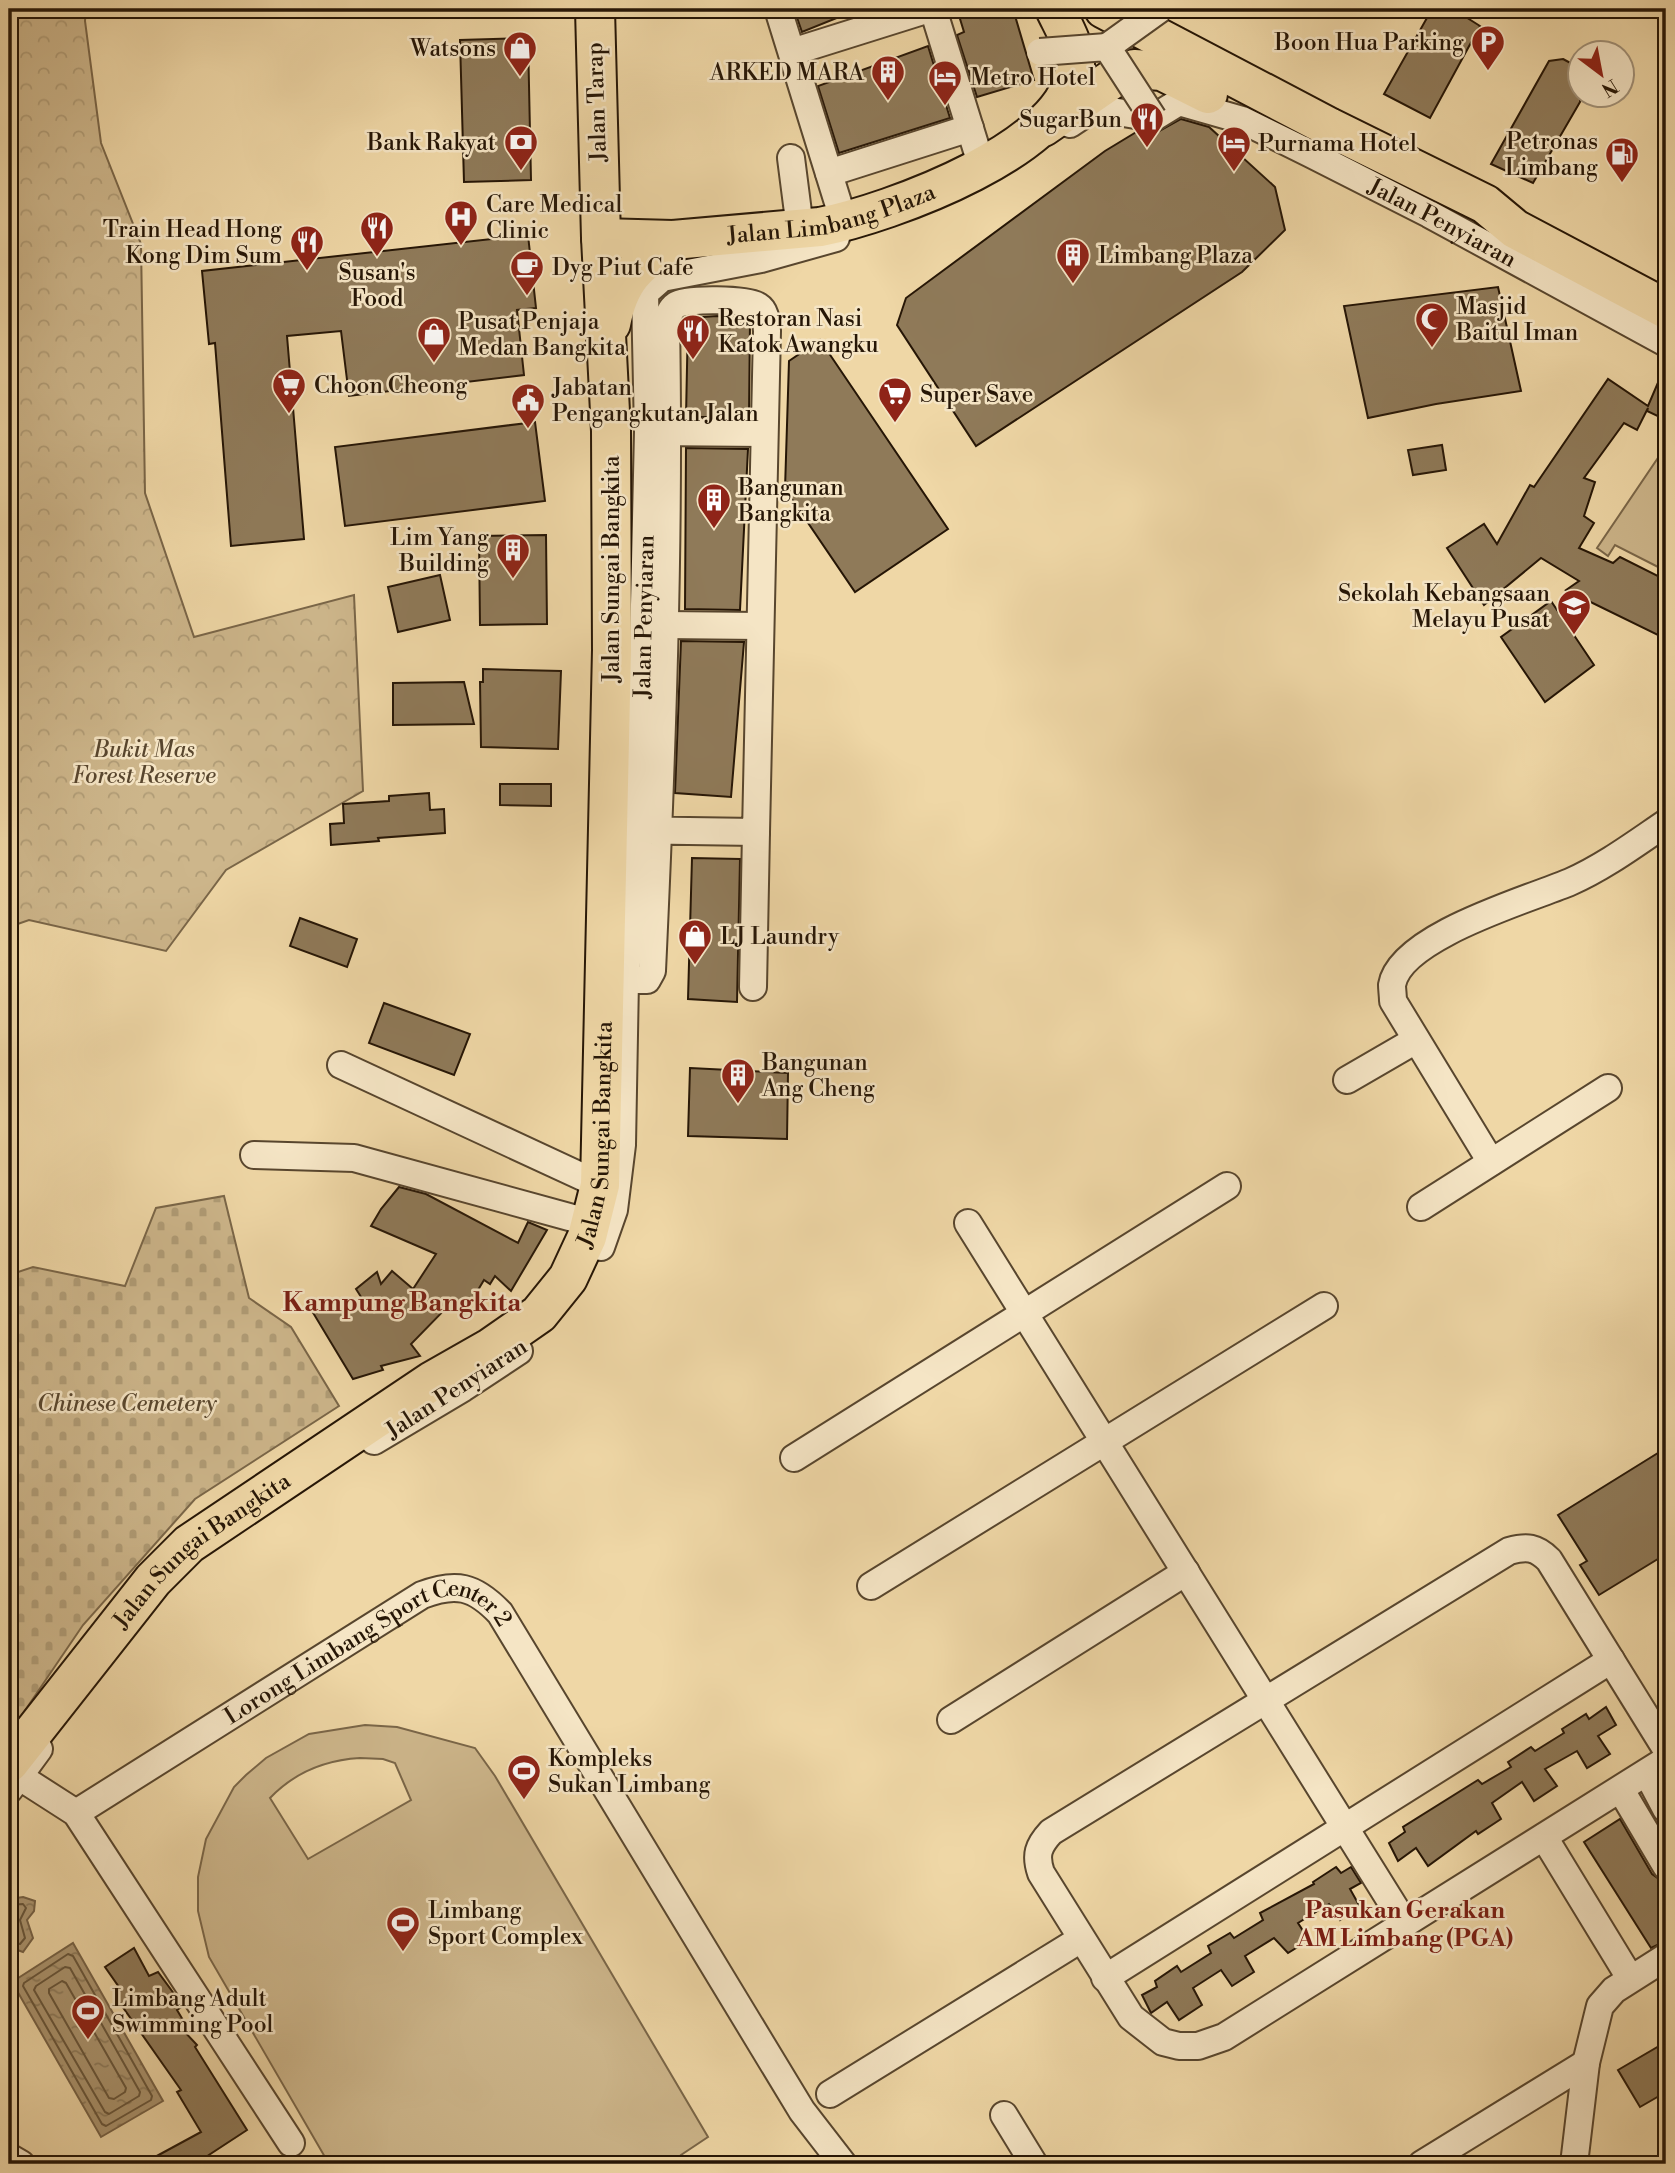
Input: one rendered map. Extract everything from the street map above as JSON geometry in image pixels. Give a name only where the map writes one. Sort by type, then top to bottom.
[{"type":"main road","name":"Jalan Tarap","points":[[595,9],[601,238]]},
{"type":"main road","points":[[1043,127],[1070,90],[1075,64],[1069,36],[1055,9]]},
{"type":"main road","points":[[1104,9],[1329,127],[1485,204],[1515,229],[1666,309]]},
{"type":"main road","points":[[1043,127],[1111,80],[1134,69],[1163,71],[1472,226],[1515,229]]},
{"type":"main road","name":"Jalan Limbang Plaza","points":[[601,238],[673,240],[844,222],[909,199],[982,167],[1019,146],[1043,127]]},
{"type":"main road","points":[[599,184],[635,223],[673,240]]},
{"type":"main road","name":"Jalan Sungai Bangkita","points":[[12,1775],[153,1580],[188,1544],[421,1388],[490,1348],[539,1314],[568,1278],[587,1237],[600,1185],[615,980],[635,848],[612,650],[642,431],[607,343],[601,238]]},
{"type":"main road","points":[[607,343],[616,300],[628,276],[648,257],[673,240]]},
{"type":"street","points":[[778,9],[844,222]]},
{"type":"street","points":[[792,52],[931,9],[982,167]]},
{"type":"street","points":[[1040,52],[1107,47],[1160,9]]},
{"type":"street","points":[[1107,47],[1153,118]]},
{"type":"street","name":"Jalan Penyiaran","points":[[1153,118],[1179,102],[1242,120],[1429,214],[1666,343]]},
{"type":"street","points":[[615,980],[647,980],[652,971],[635,848],[664,625],[642,431],[645,293],[662,278],[761,259],[834,239],[946,198],[1094,108],[1153,118]]},
{"type":"street","points":[[829,173],[970,128]]},
{"type":"street","points":[[791,158],[800,228]]},
{"type":"street","points":[[642,431],[669,312],[678,303],[690,300],[756,304],[764,312],[767,331],[753,987]]},
{"type":"street","points":[[642,431],[764,433]]},
{"type":"street","points":[[664,625],[760,626]]},
{"type":"street","points":[[1491,1162],[1394,1001],[1392,984],[1401,967],[1415,953],[1491,910],[1571,881],[1615,858],[1666,823]]},
{"type":"street","points":[[635,848],[757,832]]},
{"type":"street","name":"Jalan Penyiaran","points":[[12,1775],[172,1575],[207,1543],[287,1490],[385,1434],[521,1350],[561,1311],[597,1258],[614,1210],[622,1145],[615,980]]},
{"type":"street","points":[[1347,1080],[1416,1040]]},
{"type":"street","points":[[341,1065],[600,1185]]},
{"type":"street","points":[[1421,1207],[1608,1088]]},
{"type":"street","points":[[254,1155],[354,1158],[591,1223]]},
{"type":"street","points":[[794,1458],[1227,1186]]},
{"type":"street","points":[[968,1223],[1405,1924]]},
{"type":"street","points":[[871,1586],[1324,1306]]},
{"type":"street","points":[[1666,1749],[1549,1560],[1539,1550],[1524,1546],[1509,1551],[1051,1832],[1040,1844],[1036,1858],[1041,1873],[1131,2017],[1163,2042],[1179,2046],[1198,2046],[1224,2037],[1657,1767],[1666,1809]]},
{"type":"street","points":[[951,1720],[1186,1572]]},
{"type":"street","name":"Lorong Limbang Sport Center 2","points":[[76,1813],[422,1595],[443,1587],[465,1588],[484,1597],[500,1613],[802,2111],[844,2164]]},
{"type":"street","points":[[1105,1978],[1611,1660]]},
{"type":"street","points":[[12,1775],[76,1813],[290,2144]]},
{"type":"street","points":[[1621,1790],[1666,1866]]},
{"type":"street","points":[[1544,1837],[1630,1978]]},
{"type":"street","points":[[830,2094],[1081,1939]]},
{"type":"street","points":[[1574,2164],[1586,2063],[1600,2006],[1614,1990],[1630,1978],[1666,1957]]},
{"type":"street","points":[[1422,2164],[1586,2063]]},
{"type":"street","points":[[1547,2088],[1581,2107]]},
{"type":"street","points":[[1004,2115],[1034,2164]]},
{"type":"street","points":[[9,2157],[21,2164]]},
{"type":"green space","name":"Bukit Mas Forest Reserve","points":[[9,9],[86,9],[85,21],[101,143],[141,244],[145,493],[194,637],[354,595],[363,791],[226,870],[166,951],[29,920],[9,927]]},
{"type":"green space","points":[[1666,446],[1666,571],[1615,545],[1608,556],[1597,548]]},
{"type":"green space","name":"Chinese Cemetery","points":[[224,1196],[249,1298],[291,1327],[339,1406],[195,1499],[83,1625],[9,1734],[9,1275],[33,1267],[125,1286],[156,1208]]},
{"type":"green space","name":"Limbang Sport Complex","points":[[365,1725],[397,1727],[475,1748],[495,1776],[708,2137],[681,2155],[673,2164],[329,2164],[209,1957],[198,1911],[198,1877],[206,1839],[234,1787],[266,1758],[309,1734]],"holes":[[[347,1759],[383,1759],[395,1763],[411,1800],[308,1859],[270,1798],[289,1781],[322,1765]]]},
{"type":"water","points":[[23,1897],[35,1901],[34,1911],[27,1920],[33,1938],[23,1952],[9,1947],[9,1899]]},
{"type":"water","name":"Limbang Adult Swimming Pool","points":[[73,1943],[163,2101],[101,2137],[12,1982]]},
{"type":"building","points":[[794,9],[859,9],[802,32]]},
{"type":"building","points":[[957,9],[1013,9],[1034,80],[977,97],[957,35],[964,32]]},
{"type":"building","points":[[1432,9],[1453,9],[1480,26],[1430,118],[1384,94]]},
{"type":"building","points":[[528,38],[531,180],[464,182],[460,40]]},
{"type":"building","name":"ARKED MARA","points":[[928,46],[950,118],[839,153],[818,86]]},
{"type":"building","points":[[1549,61],[1566,61],[1566,108],[1577,108],[1533,183],[1491,164]]},
{"type":"building","name":"Limbang Plaza","points":[[1181,119],[1209,127],[1275,187],[1285,230],[1242,272],[976,446],[897,325],[906,298],[1105,151],[1138,131],[1154,134]]},
{"type":"building","points":[[528,235],[536,308],[517,310],[524,375],[349,396],[341,331],[287,336],[304,539],[231,546],[215,343],[209,344],[202,271]]},
{"type":"building","name":"Masjid Baitul Iman","points":[[1498,287],[1521,391],[1368,418],[1344,306]]},
{"type":"building","points":[[717,316],[750,321],[749,417],[686,417],[688,318]]},
{"type":"building","points":[[820,340],[948,529],[855,592],[785,489],[789,361]]},
{"type":"building","points":[[1666,364],[1666,420],[1647,411],[1648,408],[1637,430],[1624,423],[1584,478],[1595,482],[1584,516],[1594,523],[1579,548],[1613,563],[1620,557],[1666,580],[1666,639],[1566,590],[1579,581],[1541,558],[1484,605],[1447,548],[1484,524],[1497,544],[1530,485],[1534,487],[1608,379],[1648,406]]},
{"type":"building","points":[[535,422],[545,501],[345,526],[335,447]]},
{"type":"building","points":[[1442,445],[1446,470],[1413,475],[1408,450]]},
{"type":"building","name":"Bangunan Bangkita","points":[[686,448],[748,449],[740,610],[685,609]]},
{"type":"building","name":"Lim Yang Building","points":[[546,535],[547,624],[480,625],[479,536]]},
{"type":"building","points":[[440,575],[450,620],[398,632],[388,587]]},
{"type":"building","points":[[1551,601],[1594,665],[1545,702],[1501,637]]},
{"type":"building","points":[[681,641],[744,642],[731,797],[675,793]]},
{"type":"building","points":[[483,669],[561,671],[558,749],[481,747],[480,682],[483,682]]},
{"type":"building","points":[[464,682],[474,724],[393,725],[393,683]]},
{"type":"building","points":[[500,784],[551,784],[551,806],[500,805]]},
{"type":"building","points":[[429,793],[430,810],[444,809],[445,833],[331,845],[330,824],[344,823],[343,804],[389,801],[389,796]]},
{"type":"building","points":[[692,858],[740,859],[737,1002],[688,999]]},
{"type":"building","points":[[300,918],[357,939],[347,967],[290,946]]},
{"type":"building","points":[[384,1003],[470,1034],[454,1075],[369,1043]]},
{"type":"building","name":"Bangunan Ang Cheng","points":[[690,1068],[788,1073],[787,1139],[688,1136]]},
{"type":"building","points":[[399,1187],[426,1194],[518,1243],[528,1222],[547,1230],[511,1291],[495,1276],[490,1284],[484,1280],[463,1315],[450,1304],[411,1344],[420,1356],[381,1366],[383,1370],[353,1379],[312,1311],[363,1300],[356,1289],[377,1272],[381,1284],[392,1271],[413,1289],[436,1254],[371,1226]]},
{"type":"building","points":[[1666,1448],[1666,1554],[1599,1595],[1580,1565],[1587,1561],[1558,1515]]},
{"type":"building","points":[[1606,1707],[1616,1725],[1598,1736],[1610,1754],[1587,1768],[1577,1751],[1545,1769],[1557,1786],[1534,1801],[1522,1782],[1492,1803],[1501,1819],[1478,1834],[1476,1831],[1428,1866],[1416,1848],[1398,1861],[1389,1843],[1405,1832],[1403,1827],[1478,1780],[1482,1784],[1511,1767],[1508,1762],[1531,1747],[1535,1751],[1564,1733],[1562,1729],[1586,1714],[1589,1719]]},
{"type":"building","points":[[1620,1819],[1652,1874],[1666,1884],[1666,1941],[1651,1948],[1584,1842]]},
{"type":"building","points":[[1336,1867],[1341,1873],[1351,1867],[1361,1883],[1350,1889],[1359,1905],[1340,1920],[1329,1904],[1298,1923],[1309,1940],[1288,1953],[1274,1938],[1245,1956],[1254,1972],[1232,1986],[1221,1970],[1193,1988],[1202,2005],[1179,2020],[1167,2002],[1151,2013],[1142,1995],[1157,1987],[1155,1981],[1177,1966],[1181,1972],[1211,1953],[1208,1946],[1230,1933],[1234,1938],[1263,1920],[1260,1913],[1314,1884],[1313,1882]]},
{"type":"building","points":[[134,1948],[149,1976],[158,1972],[183,2006],[177,2010],[186,2025],[182,2029],[197,2045],[195,2047],[247,2130],[195,2164],[142,2164],[201,2132],[177,2092],[181,2090],[115,1996],[121,1990],[105,1967]]},
{"type":"building","points":[[1666,2042],[1666,2092],[1640,2107],[1618,2070]]},
{"type":"place","name":"Boon Hua Parking","points":[[1488,72]]},
{"type":"place","name":"Watsons","points":[[520,78]]},
{"type":"place","name":"ARKED MARA","points":[[888,102]]},
{"type":"place","name":"Metro Hotel","points":[[945,107]]},
{"type":"place","name":"SugarBun","points":[[1147,149]]},
{"type":"place","name":"Bank Rakyat","points":[[521,172]]},
{"type":"place","name":"Purnama Hotel","points":[[1234,173]]},
{"type":"place","name":"Petronas Limbang","points":[[1622,184]]},
{"type":"place","name":"Care Medical Clinic","points":[[461,247]]},
{"type":"place","name":"Susan's Food","points":[[377,258]]},
{"type":"place","name":"Train Head Hong Kong Dim Sum","points":[[307,272]]},
{"type":"place","name":"Limbang Plaza","points":[[1073,285]]},
{"type":"place","name":"Dyg Piut Cafe","points":[[527,297]]},
{"type":"place","name":"Masjid Baitul Iman","points":[[1432,349]]},
{"type":"place","name":"Restoran Nasi Katok Awangku","points":[[693,361]]},
{"type":"place","name":"Pusat Penjaja Medan Bangkita","points":[[434,364]]},
{"type":"place","name":"Choon Cheong","points":[[289,415]]},
{"type":"place","name":"Super Save","points":[[895,424]]},
{"type":"place","name":"Jabatan Pengangkutan Jalan","points":[[528,430]]},
{"type":"place","name":"Bangunan Bangkita","points":[[714,530]]},
{"type":"place","name":"Lim Yang Building","points":[[513,580]]},
{"type":"place","name":"Sekolah Kebangsaan Melayu Pusat","points":[[1574,636]]},
{"type":"place","name":"LJ Laundry","points":[[695,966]]},
{"type":"place","name":"Bangunan Ang Cheng","points":[[738,1105]]},
{"type":"place","name":"Kompleks Sukan Limbang","points":[[524,1801]]},
{"type":"place","name":"Limbang Sport Complex","points":[[403,1953]]},
{"type":"place","name":"Limbang Adult Swimming Pool","points":[[88,2041]]},
{"type":"district","name":"Kampung Bangkita","points":[[402,1302]]},
{"type":"district","name":"Pasukan Gerakan AM Limbang (PGA)","points":[[1405,1924]]}]
